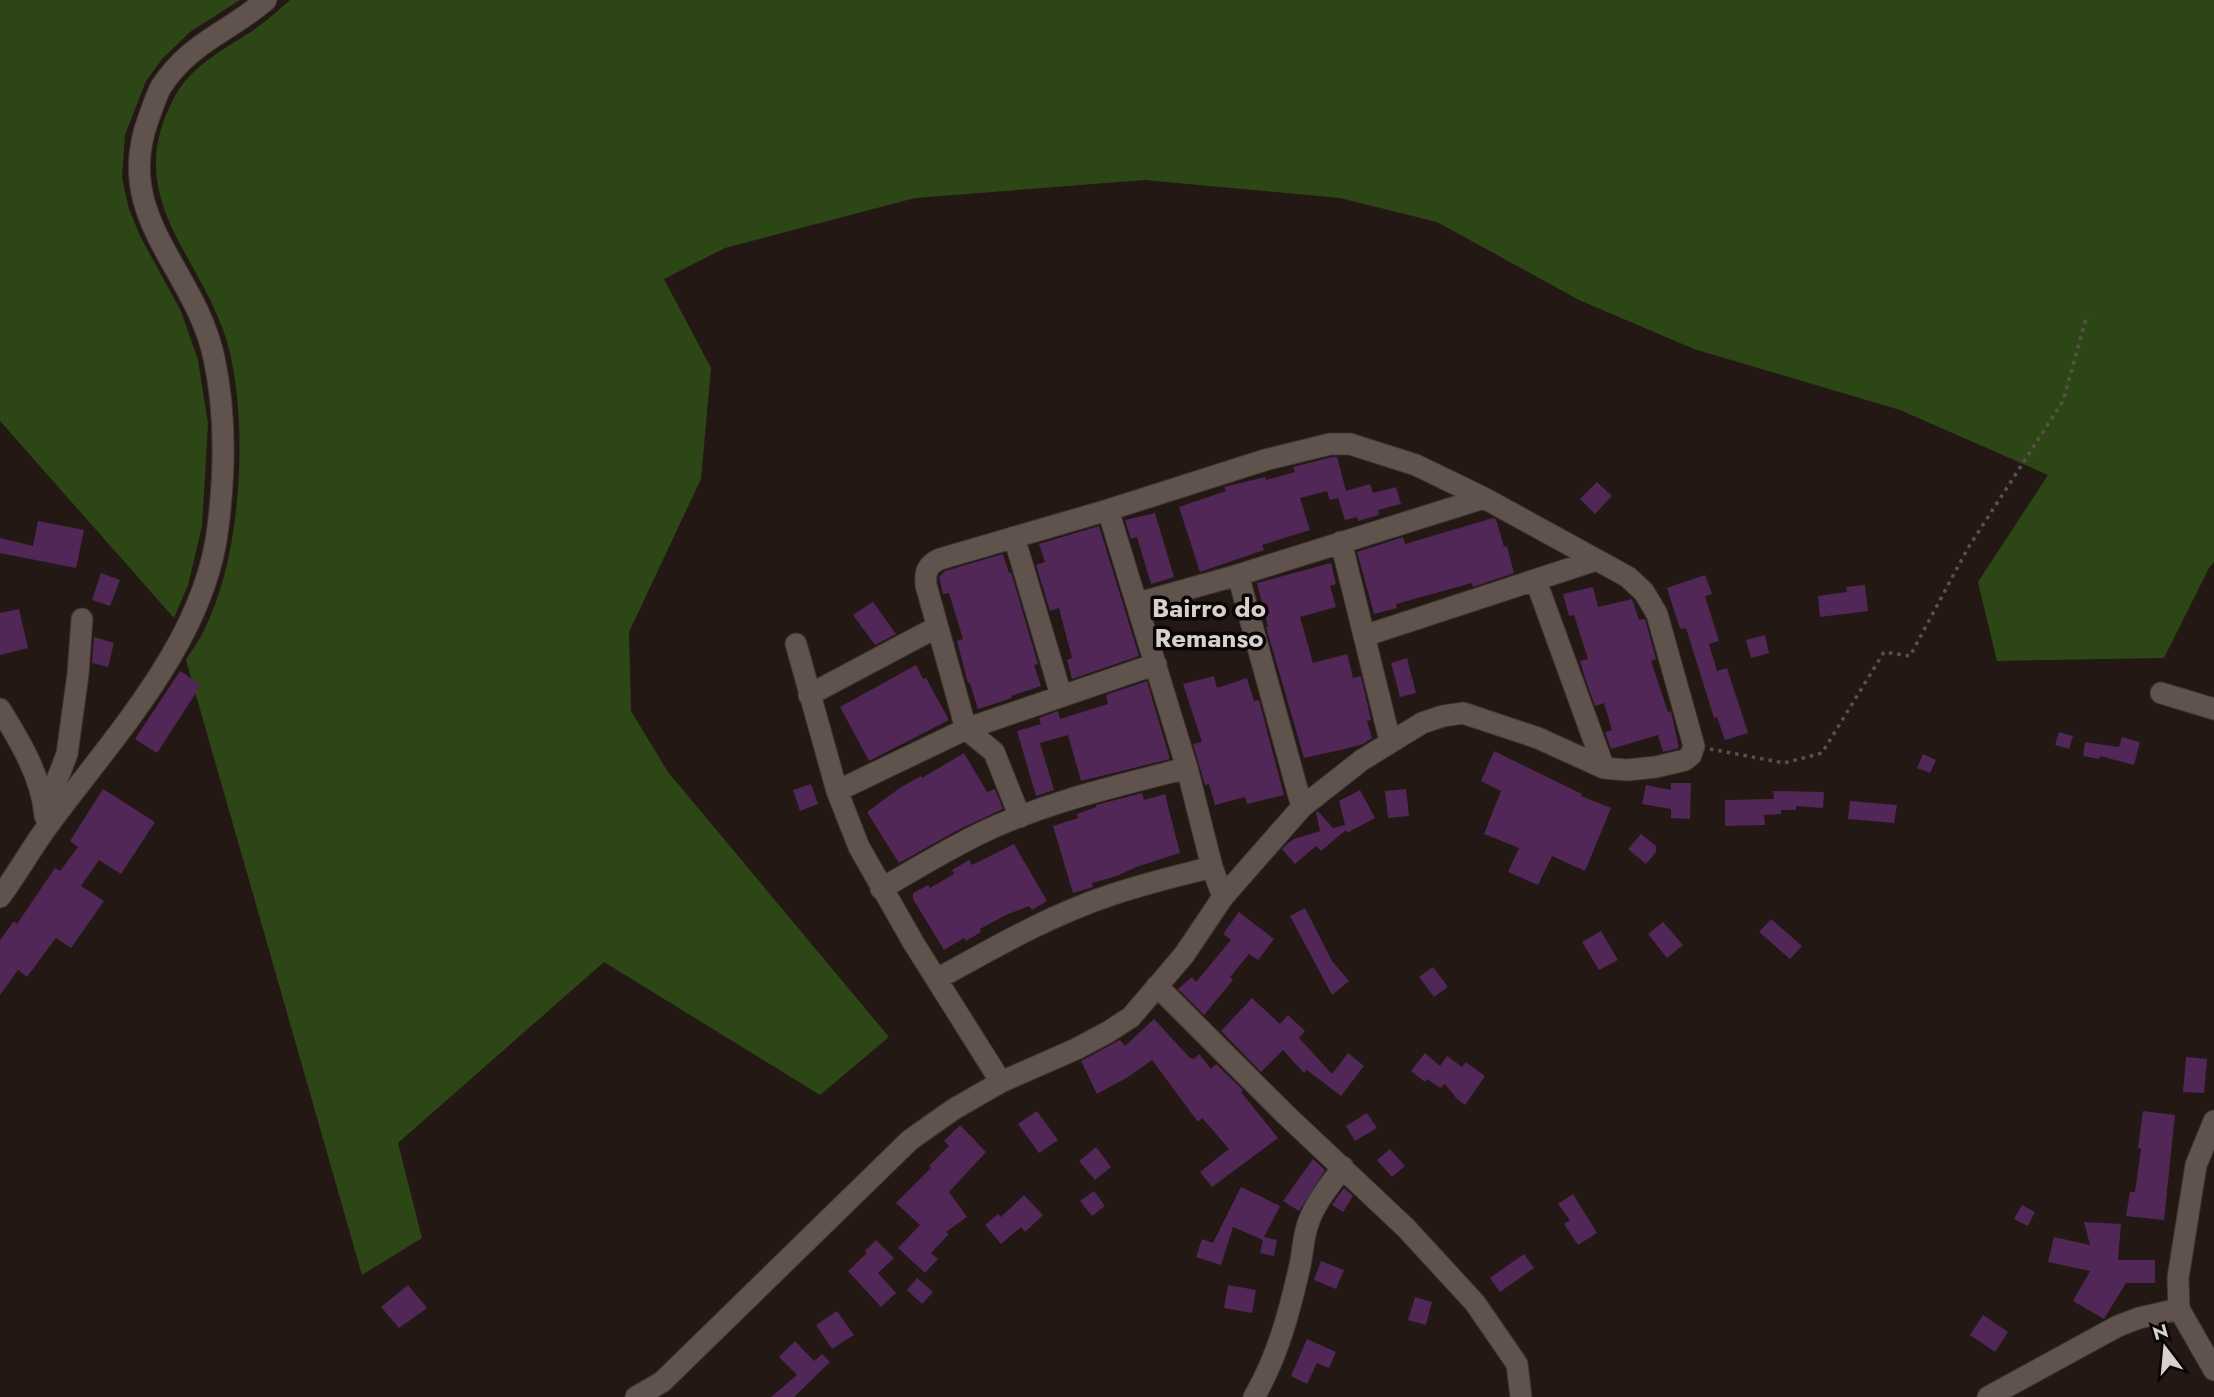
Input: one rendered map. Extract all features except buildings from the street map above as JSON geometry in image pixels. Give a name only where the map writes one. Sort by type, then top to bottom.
[{"type":"street","points":[[0,897],[45,820],[132,717],[191,622],[212,561],[218,527],[224,423],[214,356],[196,304],[154,229],[144,204],[138,177],[141,139],[160,89],[176,68],[200,45],[266,0]]},
{"type":"street","points":[[636,1397],[668,1390],[910,1140],[954,1109],[1002,1082],[1108,1032],[1131,1017],[1184,955],[1223,897],[1258,854],[1302,807],[1390,741],[1422,723],[1463,713],[1538,738],[1604,768],[1627,770],[1676,763],[1691,755],[1694,746],[1657,614],[1644,592],[1628,578],[1484,498],[1416,465],[1350,444],[1330,444],[1265,460],[930,564],[926,569],[926,585],[966,729],[994,752],[1020,817]]},
{"type":"street","points":[[1138,603],[1238,575],[1484,498]]},
{"type":"street","points":[[1108,510],[1138,603],[1187,768],[1212,867],[1223,897]]},
{"type":"street","points":[[1014,537],[1060,695]]},
{"type":"street","points":[[1341,542],[1390,741]]},
{"type":"street","points":[[1364,636],[1595,560]]},
{"type":"street","points":[[1238,575],[1302,807]]},
{"type":"street","points":[[1536,580],[1604,768]]},
{"type":"street","points":[[45,820],[66,754],[78,674],[82,620]]},
{"type":"street","points":[[809,695],[937,627]]},
{"type":"street","points":[[796,644],[837,791],[859,847],[881,890],[1002,1082]]},
{"type":"street","points":[[837,791],[966,729],[1156,664]]},
{"type":"street","points":[[2161,693],[2214,709]]},
{"type":"street","points":[[0,709],[35,776],[45,820]]},
{"type":"street","points":[[881,890],[948,850],[1020,817],[1086,794],[1187,768]]},
{"type":"street","points":[[937,979],[1063,914],[1106,897],[1212,867]]},
{"type":"street","points":[[1157,986],[1285,1114],[1406,1228],[1475,1303],[1517,1364],[1521,1397]]},
{"type":"street","points":[[2214,1121],[2196,1165],[2178,1278],[2179,1309],[2214,1370]]},
{"type":"street","points":[[1254,1397],[1266,1376],[1284,1327],[1307,1226],[1324,1194],[1343,1167]]},
{"type":"street","points":[[1988,1397],[2118,1326],[2179,1309]]},
{"type":"path","points":[[1694,746],[1784,763],[1822,752],[1884,652],[1910,656],[1968,548],[2063,401],[2087,315]]},
{"type":"green space","points":[[0,0],[240,0],[190,32],[163,58],[146,81],[125,135],[122,178],[129,209],[140,236],[181,311],[198,360],[208,424],[202,526],[188,585],[174,618],[0,421]]},
{"type":"green space","points":[[290,0],[2214,0],[2214,562],[2164,658],[1997,661],[1978,582],[2048,475],[1900,410],[1694,349],[1579,300],[1437,222],[1340,198],[1145,180],[915,198],[725,248],[664,279],[711,368],[701,479],[629,632],[631,711],[668,772],[889,1037],[820,1095],[604,962],[398,1143],[422,1238],[362,1275],[186,660],[205,628],[227,566],[238,493],[239,419],[230,353],[219,319],[173,229],[161,200],[156,168],[159,135],[181,87],[207,61],[260,25]]},
{"type":"district","name":"Bairro do Remanso","points":[[1209,623]]}]
